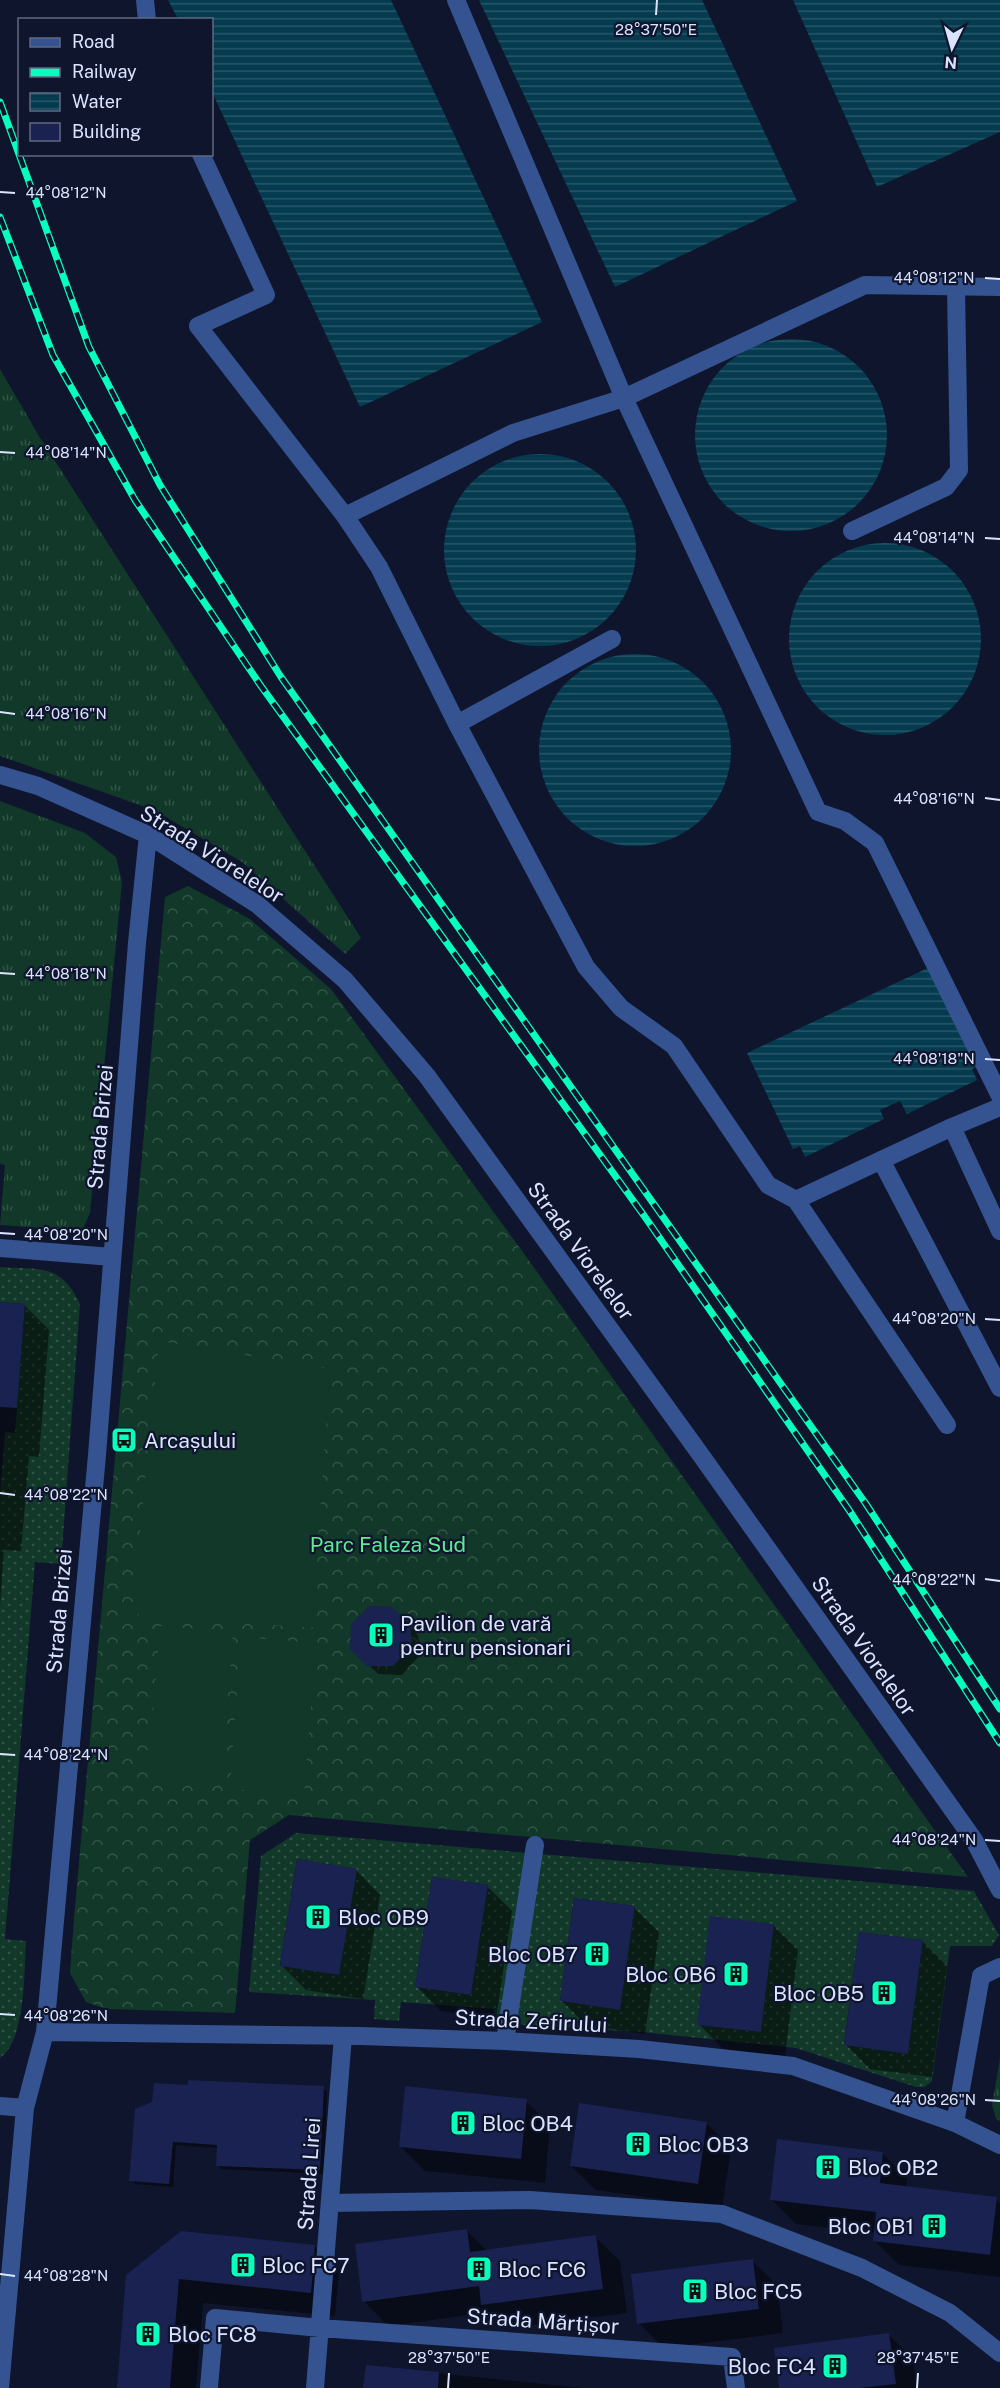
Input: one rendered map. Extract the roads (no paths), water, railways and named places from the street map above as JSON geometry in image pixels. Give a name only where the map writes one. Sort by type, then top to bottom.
[{"type":"street","points":[[145,0],[147,18]]},
{"type":"street","points":[[456,0],[624,398],[818,812],[845,821],[875,843],[1000,1096]]},
{"type":"street","points":[[202,156],[266,295],[198,326],[345,516],[379,567],[457,724],[586,967],[621,1008],[674,1046],[768,1185],[796,1200],[946,1425]]},
{"type":"street","points":[[345,516],[513,433],[624,398],[865,285],[1000,288]]},
{"type":"street","points":[[852,531],[946,487],[959,470],[956,287]]},
{"type":"street","points":[[457,724],[612,639]]},
{"type":"street","name":"Strada Viorelelor","points":[[0,775],[38,786],[148,836],[258,905],[345,980],[427,1076],[703,1458],[974,1840],[1000,1890]]},
{"type":"street","name":"Strada Brizei","points":[[0,2388],[25,2108],[45,2032],[97,1455],[148,836]]},
{"type":"street","points":[[796,1200],[952,1126],[1000,1107]]},
{"type":"street","points":[[952,1126],[1000,1231]]},
{"type":"street","points":[[881,1160],[1000,1388]]},
{"type":"street","points":[[0,1248],[112,1257]]},
{"type":"street","points":[[505,2042],[535,1845]]},
{"type":"street","points":[[955,2123],[981,1976],[1000,1966]]},
{"type":"street","name":"Strada Zefirului","points":[[45,2032],[343,2036],[505,2042],[639,2049],[793,2066],[955,2123],[1000,2145]]},
{"type":"street","name":"Strada Lirei","points":[[315,2388],[343,2036]]},
{"type":"street","points":[[0,2106],[25,2108]]},
{"type":"street","points":[[330,2203],[530,2200],[722,2214],[862,2268],[950,2313],[1000,2353]]},
{"type":"street","points":[[209,2387],[215,2318],[320,2328]]},
{"type":"street","name":"Strada Mărțișor","points":[[320,2328],[732,2357],[736,2388]]},
{"type":"water","points":[[168,0],[391,0],[542,322],[360,407],[213,94],[213,18],[177,18]]},
{"type":"water","points":[[479,0],[702,0],[797,201],[615,287]]},
{"type":"water","points":[[793,0],[1000,0],[1000,132],[877,187]]},
{"type":"water","points":[[791,339],[828,346],[859,367],[880,398],[887,435],[880,472],[859,503],[828,524],[791,531],[754,524],[723,503],[702,472],[695,435],[702,398],[723,367],[754,346]]},
{"type":"water","points":[[540,454],[577,461],[608,482],[629,513],[636,550],[629,587],[608,618],[577,639],[540,646],[503,639],[472,618],[451,587],[444,550],[451,513],[472,482],[503,461]]},
{"type":"water","points":[[885,543],[922,550],[953,571],[974,602],[981,639],[974,676],[953,707],[922,728],[885,735],[848,728],[817,707],[796,676],[789,639],[796,602],[817,571],[848,550]]},
{"type":"water","points":[[635,654],[672,661],[703,682],[724,713],[731,750],[724,787],[703,818],[672,839],[635,846],[598,839],[567,818],[546,787],[539,750],[546,713],[567,682],[598,661]]},
{"type":"water","points":[[932,966],[979,1066],[972,1069],[977,1080],[907,1114],[900,1101],[880,1110],[884,1119],[805,1157],[800,1146],[793,1149],[747,1053]]},
{"type":"railway","points":[[0,102],[18,152]]},
{"type":"railway","points":[[20,156],[89,347],[160,485],[281,677],[866,1504],[1000,1709]]},
{"type":"railway","points":[[0,217],[53,355],[135,500],[261,686],[645,1217],[849,1510],[1000,1743]]},
{"type":"place","name":"Arcașului","points":[[124,1440]]},
{"type":"place","name":"Pavilion de vară pentru pensionari","points":[[381,1635]]},
{"type":"place","name":"Bloc OB9","points":[[318,1917]]},
{"type":"place","name":"Bloc OB7","points":[[597,1954]]},
{"type":"place","name":"Bloc OB6","points":[[736,1974]]},
{"type":"place","name":"Bloc OB5","points":[[884,1993]]},
{"type":"place","name":"Bloc OB4","points":[[463,2123]]},
{"type":"place","name":"Bloc OB3","points":[[638,2144]]},
{"type":"place","name":"Bloc OB2","points":[[828,2167]]},
{"type":"place","name":"Bloc OB1","points":[[934,2226]]},
{"type":"place","name":"Bloc FC7","points":[[243,2265]]},
{"type":"place","name":"Bloc FC6","points":[[479,2269]]},
{"type":"place","name":"Bloc FC5","points":[[695,2291]]},
{"type":"place","name":"Bloc FC8","points":[[148,2334]]},
{"type":"place","name":"Bloc FC4","points":[[835,2366]]},
{"type":"park label","name":"Parc Faleza Sud","points":[[388,1544]]}]
